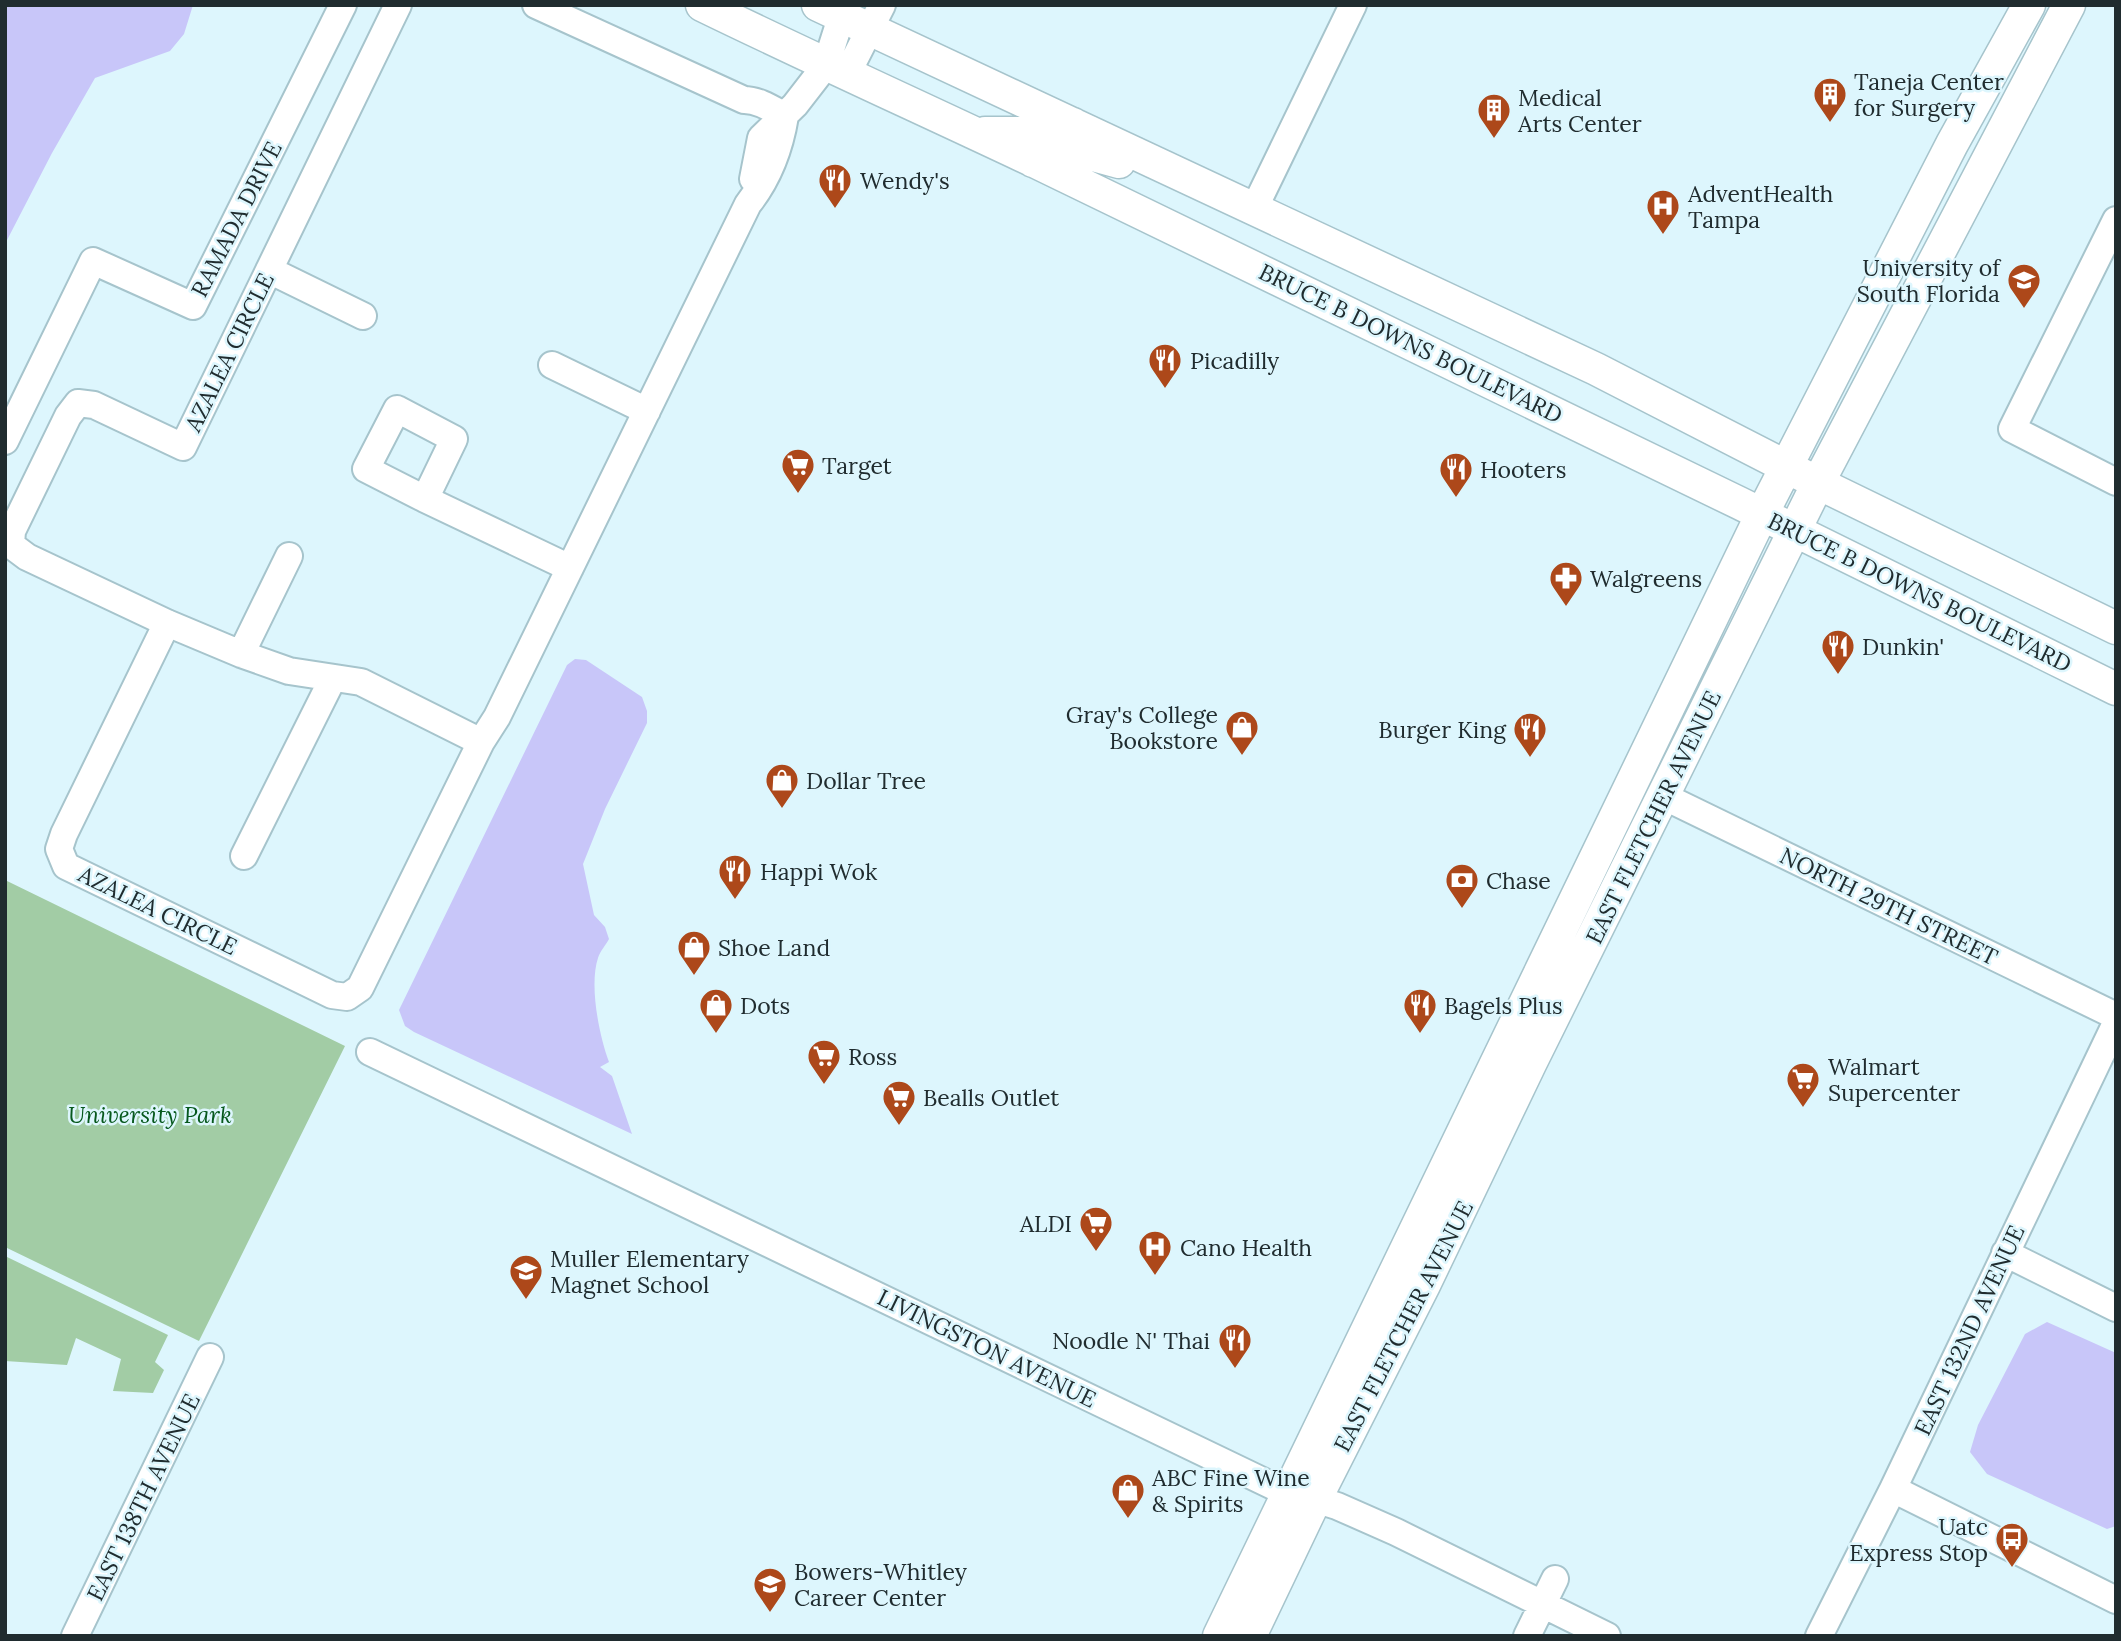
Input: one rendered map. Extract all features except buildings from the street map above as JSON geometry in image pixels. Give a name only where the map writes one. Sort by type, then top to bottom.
[{"type":"main road","name":"BRUCE B DOWNS BOULEVARD","points":[[702,5],[1033,161],[1762,513],[2116,689]]},
{"type":"main road","name":"EAST FLETCHER AVENUE","points":[[1251,1636],[1303,1495],[1583,884],[1762,513],[1952,144],[2029,5]]},
{"type":"main road","name":"EAST FLETCHER AVENUE","points":[[1219,1636],[1424,1286],[1530,1065],[1818,483],[2070,5]]},
{"type":"main road","points":[[835,9],[876,17],[1073,124],[1595,369],[1818,483],[2116,628]]},
{"type":"main road","points":[[973,133],[1041,133],[1073,124]]},
{"type":"main road","points":[[1033,161],[1055,150],[1079,151],[1205,186]]},
{"type":"main road","points":[[1530,1065],[1539,1013],[1571,949],[1583,884]]},
{"type":"street","name":"RAMADA DRIVE","points":[[5,441],[93,261],[193,306],[343,5]]},
{"type":"street","name":"AZALEA CIRCLE","points":[[398,5],[183,447],[94,405],[78,403],[68,416],[12,531],[11,545],[27,557],[167,623],[64,834],[59,849],[66,866],[332,995],[347,997],[360,988],[481,742],[497,717],[748,204],[757,193],[780,144],[785,116]]},
{"type":"street","points":[[536,5],[785,116]]},
{"type":"street","points":[[1254,209],[1353,5]]},
{"type":"street","points":[[835,9],[836,70]]},
{"type":"street","points":[[836,70],[876,17]]},
{"type":"street","name":"AZALEA CIRCLE","points":[[748,204],[761,138],[836,70]]},
{"type":"street","points":[[744,100],[761,138]]},
{"type":"street","points":[[2116,220],[2012,429],[2116,482]]},
{"type":"street","points":[[269,270],[363,316]]},
{"type":"street","points":[[552,365],[648,411]]},
{"type":"street","points":[[425,499],[570,568]]},
{"type":"street","points":[[241,654],[289,556]]},
{"type":"street","points":[[167,623],[289,671],[361,682],[481,742]]},
{"type":"street","points":[[244,856],[333,678]]},
{"type":"street","name":"NORTH 29TH STREET","points":[[1663,796],[2116,1016]]},
{"type":"street","name":"EAST 132ND AVENUE","points":[[1819,1636],[1893,1489],[2116,1023]]},
{"type":"street","name":"LIVINGSTON AVENUE","points":[[370,1052],[1273,1486],[1337,1506],[1396,1532],[1606,1636]]},
{"type":"street","points":[[2005,1253],[2116,1308]]},
{"type":"street","name":"EAST 138TH AVENUE","points":[[75,1636],[210,1357]]},
{"type":"street","points":[[1893,1489],[2116,1600]]},
{"type":"street","points":[[1527,1636],[1555,1579]]},
{"type":"green space","name":"University Park","points":[[5,880],[345,1046],[199,1341],[5,1247]]},
{"type":"green space","points":[[5,1256],[168,1335],[155,1362],[164,1370],[153,1393],[113,1391],[121,1359],[76,1338],[67,1365],[5,1361]]},
{"type":"water","points":[[5,5],[193,5],[184,34],[170,51],[95,78],[5,244]]},
{"type":"water","points":[[575,659],[586,660],[642,697],[647,711],[647,723],[605,809],[583,864],[594,915],[605,927],[609,939],[600,953],[595,969],[599,1024],[609,1062],[600,1067],[612,1076],[632,1134],[414,1032],[405,1026],[399,1010],[567,665]]},
{"type":"water","points":[[2047,1322],[2116,1353],[2116,1526],[2107,1529],[1987,1474],[1970,1452],[1978,1425],[2025,1334]]},
{"type":"place","name":"Taneja Center for Surgery","points":[[1830,124]]},
{"type":"place","name":"Medical Arts Center","points":[[1494,140]]},
{"type":"place","name":"Wendy's","points":[[835,210]]},
{"type":"place","name":"AdventHealth Tampa","points":[[1663,236]]},
{"type":"place","name":"University of South Florida","points":[[2024,310]]},
{"type":"place","name":"Picadilly","points":[[1165,390]]},
{"type":"place","name":"Target","points":[[798,495]]},
{"type":"place","name":"Hooters","points":[[1456,499]]},
{"type":"place","name":"Walgreens","points":[[1566,608]]},
{"type":"place","name":"Dunkin'","points":[[1838,676]]},
{"type":"place","name":"Gray's College Bookstore","points":[[1242,757]]},
{"type":"place","name":"Burger King","points":[[1530,759]]},
{"type":"place","name":"Dollar Tree","points":[[782,810]]},
{"type":"place","name":"Happi Wok","points":[[735,901]]},
{"type":"place","name":"Chase","points":[[1462,910]]},
{"type":"place","name":"Shoe Land","points":[[694,977]]},
{"type":"place","name":"Dots","points":[[716,1035]]},
{"type":"place","name":"Bagels Plus","points":[[1420,1035]]},
{"type":"place","name":"Ross","points":[[824,1086]]},
{"type":"place","name":"Walmart Supercenter","points":[[1803,1109]]},
{"type":"place","name":"Bealls Outlet","points":[[899,1127]]},
{"type":"place","name":"ALDI","points":[[1096,1253]]},
{"type":"place","name":"Cano Health","points":[[1155,1277]]},
{"type":"place","name":"Muller Elementary Magnet School","points":[[526,1301]]},
{"type":"place","name":"Noodle N' Thai","points":[[1235,1370]]},
{"type":"place","name":"ABC Fine Wine & Spirits","points":[[1128,1520]]},
{"type":"place","name":"Uatc Express Stop","points":[[2012,1569]]},
{"type":"place","name":"Bowers-Whitley Career Center","points":[[770,1614]]}]
